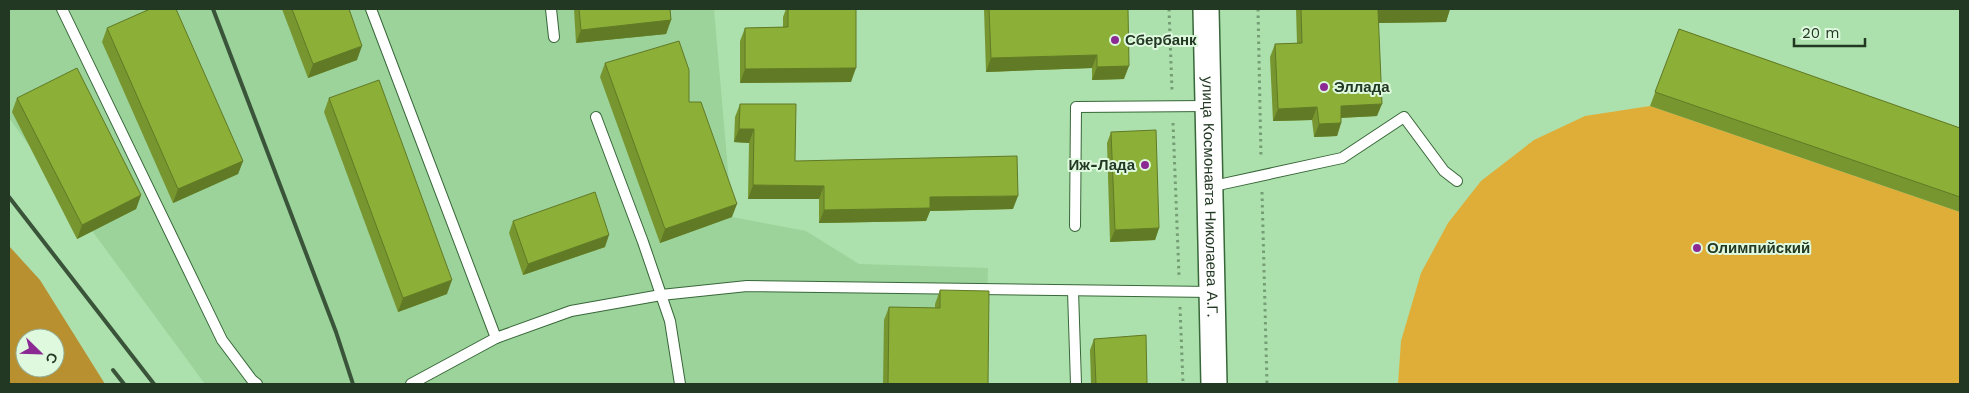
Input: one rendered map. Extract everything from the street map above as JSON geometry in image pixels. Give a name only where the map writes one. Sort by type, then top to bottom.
[{"type":"street","name":"улица Космонавта Николаева А.Г.","points":[[1206,9],[1214,384]]},
{"type":"lane","points":[[62,9],[222,340],[257,384]]},
{"type":"lane","points":[[371,9],[496,338]]},
{"type":"lane","points":[[551,9],[554,37]]},
{"type":"lane","points":[[1075,226],[1076,107],[1208,106]]},
{"type":"lane","points":[[1209,187],[1342,158],[1404,117],[1444,171],[1457,181]]},
{"type":"lane","points":[[596,118],[643,242],[670,321],[680,384]]},
{"type":"lane","points":[[411,384],[496,338],[571,311],[661,296],[747,286],[1212,292]]},
{"type":"lane","points":[[1073,291],[1076,384]]},
{"type":"path","points":[[1169,9],[1183,384]]},
{"type":"path","points":[[1258,9],[1267,384]]},
{"type":"shaded area","points":[[9,9],[714,9],[732,217],[806,231],[859,264],[988,268],[985,384],[205,384],[9,118]]},
{"type":"shaded area","name":"Олимпийский","points":[[1650,106],[1960,212],[1960,384],[1398,384],[1401,341],[1421,273],[1448,223],[1481,181],[1534,140],[1585,116]]},
{"type":"shaded area","points":[[9,246],[40,280],[105,384],[9,384]]},
{"type":"building","points":[[150,9],[176,9],[243,161],[178,189],[107,28]]},
{"type":"building","points":[[292,9],[349,9],[362,46],[313,64]]},
{"type":"building","points":[[579,9],[670,9],[671,20],[581,30]]},
{"type":"building","points":[[788,9],[856,9],[856,68],[745,69],[745,28],[788,27]]},
{"type":"building","points":[[989,9],[1128,9],[1129,66],[1097,67],[1097,55],[991,58]]},
{"type":"building","name":"Эллада","points":[[1301,9],[1450,9],[1378,10],[1382,104],[1341,106],[1341,123],[1319,124],[1317,107],[1278,109],[1275,44],[1302,43]]},
{"type":"building","points":[[1679,29],[1960,128],[1960,197],[1655,92]]},
{"type":"building","points":[[679,41],[689,70],[689,102],[701,102],[737,204],[665,229],[605,63]]},
{"type":"building","points":[[77,68],[141,195],[82,225],[17,98]]},
{"type":"building","points":[[379,80],[452,280],[403,298],[329,98]]},
{"type":"building","points":[[740,104],[796,104],[795,161],[1017,156],[1018,196],[930,197],[930,208],[824,210],[824,186],[753,185],[754,129],[739,129]]},
{"type":"building","points":[[1156,130],[1159,228],[1115,230],[1111,132]]},
{"type":"building","points":[[595,192],[609,235],[528,264],[513,221]]},
{"type":"building","points":[[940,290],[989,291],[988,384],[888,384],[889,307],[940,308]]},
{"type":"building","points":[[1146,335],[1147,384],[1096,384],[1094,339]]},
{"type":"railway","points":[[213,9],[336,332],[353,384]]},
{"type":"railway","points":[[9,197],[154,384]]},
{"type":"railway","points":[[113,370],[124,384]]},
{"type":"place","name":"Сбербанк","points":[[1115,40]]},
{"type":"place","name":"Эллада","points":[[1324,87]]},
{"type":"place","name":"Иж-Лада","points":[[1145,165]]},
{"type":"place","name":"Олимпийский","points":[[1697,248]]}]
